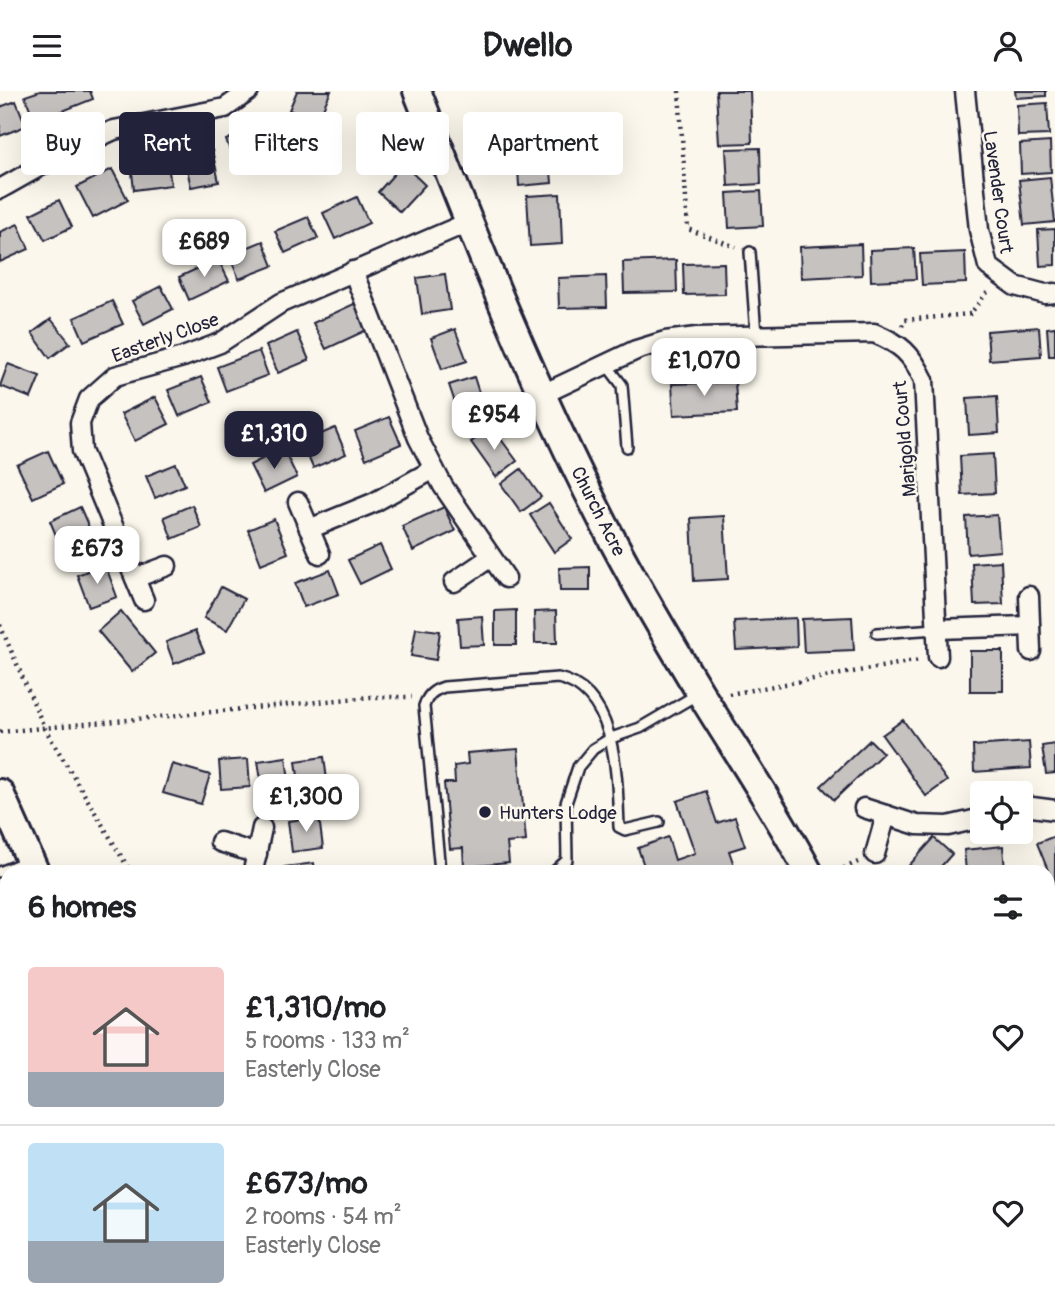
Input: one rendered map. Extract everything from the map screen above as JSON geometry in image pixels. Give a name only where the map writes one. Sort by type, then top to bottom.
[{"type":"street","points":[[0,189],[114,129],[225,108],[249,91]]},
{"type":"street","name":"Church Acre","points":[[417,91],[541,395],[614,544],[805,865]]},
{"type":"street","name":"Lavender Court","points":[[965,91],[979,230],[988,266],[1015,286],[1045,295],[1055,293]]},
{"type":"street","name":"Easterly Close","points":[[145,600],[82,451],[80,423],[89,400],[115,376],[183,357],[220,343],[281,303],[469,222]]},
{"type":"street","points":[[354,271],[418,438],[443,486],[506,578]]},
{"type":"street","points":[[541,395],[636,350],[665,341],[756,335],[874,333],[894,341]]},
{"type":"street","name":"Marigold Court","points":[[894,341],[913,358],[924,380],[938,657]]},
{"type":"street","points":[[309,529],[373,503],[434,469]]},
{"type":"street","points":[[298,502],[320,554]]},
{"type":"street","points":[[454,582],[491,557]]},
{"type":"street","points":[[135,578],[167,566]]},
{"type":"street","points":[[1029,596],[1031,651]]},
{"type":"street","points":[[937,629],[1030,626]]},
{"type":"street","points":[[0,793],[33,865]]},
{"type":"street","points":[[1033,807],[1055,810]]},
{"type":"street","points":[[864,808],[917,825],[948,825],[970,820]]},
{"type":"street","points":[[875,854],[886,815]]},
{"type":"street","points":[[220,842],[255,863],[262,828]]},
{"type":"lane","points":[[750,252],[756,335]]},
{"type":"lane","points":[[606,365],[622,385],[627,447]]},
{"type":"lane","points":[[877,633],[937,629]]},
{"type":"lane","points":[[439,865],[424,706],[427,697],[434,690],[444,687],[558,678],[572,681],[582,689],[603,716],[611,738],[619,827],[625,830],[659,822]]},
{"type":"lane","points":[[562,865],[567,860],[566,803],[578,767],[593,749],[611,738],[639,728],[702,696]]},
{"type":"path","points":[[679,91],[688,229],[750,252]]},
{"type":"path","points":[[894,341],[905,320],[970,314],[1001,275]]},
{"type":"path","points":[[0,625],[44,727],[126,865]]},
{"type":"path","points":[[702,696],[938,657]]},
{"type":"path","points":[[0,732],[370,697],[427,697]]},
{"type":"building","points":[[40,91],[90,91],[93,99],[60,112],[31,112],[25,96]]},
{"type":"building","points":[[297,91],[331,91],[322,112],[289,110]]},
{"type":"building","points":[[716,91],[750,91],[752,143],[719,144]]},
{"type":"building","points":[[1015,91],[1046,91],[1046,96],[1016,98]]},
{"type":"building","points":[[16,101],[21,114],[21,128],[0,136],[0,107]]},
{"type":"building","points":[[1047,103],[1049,135],[1018,136],[1017,105]]},
{"type":"building","points":[[1050,142],[1051,172],[1021,174],[1020,144]]},
{"type":"building","points":[[760,148],[761,184],[728,186],[726,149]]},
{"type":"building","points":[[215,164],[219,182],[191,187],[188,175],[215,175]]},
{"type":"building","points":[[112,169],[128,200],[93,218],[77,187],[105,175]]},
{"type":"building","points":[[132,175],[170,175],[171,185],[134,190]]},
{"type":"building","points":[[393,175],[415,175],[425,185],[400,212],[378,192]]},
{"type":"building","points":[[518,175],[551,175],[552,183],[519,186]]},
{"type":"building","points":[[1050,177],[1055,222],[1024,225],[1019,180]]},
{"type":"building","points":[[761,191],[763,226],[729,228],[727,193]]},
{"type":"building","points":[[560,194],[562,244],[530,246],[527,196]]},
{"type":"building","points":[[357,197],[369,223],[335,239],[323,213]]},
{"type":"building","points":[[59,200],[72,227],[45,240],[31,214]]},
{"type":"building","points":[[308,217],[318,238],[285,253],[275,231]]},
{"type":"building","points":[[18,224],[29,249],[0,262],[0,232]]},
{"type":"building","points":[[1055,229],[1055,265],[1040,266],[1038,230]]},
{"type":"building","points":[[263,241],[273,266],[239,279],[229,255]]},
{"type":"building","points":[[861,244],[862,275],[801,278],[800,247]]},
{"type":"building","points":[[914,248],[916,279],[871,281],[870,250]]},
{"type":"building","points":[[965,252],[966,283],[922,285],[920,254]]},
{"type":"building","points":[[218,259],[229,281],[189,300],[179,277]]},
{"type":"building","points":[[676,260],[677,292],[624,293],[623,262]]},
{"type":"building","points":[[724,263],[725,294],[684,295],[683,264]]},
{"type":"building","points":[[445,274],[450,310],[422,314],[417,278]]},
{"type":"building","points":[[606,276],[607,307],[559,308],[558,278]]},
{"type":"building","points":[[161,286],[173,309],[144,324],[132,301]]},
{"type":"building","points":[[112,301],[123,324],[84,341],[74,318]]},
{"type":"building","points":[[356,303],[369,329],[326,349],[313,323]]},
{"type":"building","points":[[51,319],[70,343],[50,358],[32,333]]},
{"type":"building","points":[[1039,327],[1041,356],[989,360],[987,331]]},
{"type":"building","points":[[1055,327],[1055,356],[1049,356],[1047,328]]},
{"type":"building","points":[[455,329],[467,361],[442,369],[431,338]]},
{"type":"building","points":[[297,332],[309,360],[278,373],[266,346]]},
{"type":"building","points":[[259,351],[268,375],[226,391],[217,367]]},
{"type":"building","points":[[8,364],[40,376],[31,398],[0,386]]},
{"type":"building","points":[[201,377],[212,402],[179,416],[168,390]]},
{"type":"building","points":[[474,377],[487,418],[463,426],[449,385]]},
{"type":"building","points":[[735,382],[737,412],[674,415],[672,384]]},
{"type":"building","points":[[997,396],[999,433],[969,435],[967,398]]},
{"type":"building","points":[[155,397],[169,424],[135,441],[121,414]]},
{"type":"building","points":[[389,417],[401,444],[366,459],[355,431]]},
{"type":"building","points":[[492,427],[517,461],[496,477],[471,442]]},
{"type":"building","points":[[335,428],[346,454],[313,468],[302,442]]},
{"type":"building","points":[[283,448],[297,477],[264,493],[250,465]]},
{"type":"building","points":[[48,451],[63,484],[33,498],[17,465]]},
{"type":"building","points":[[993,454],[995,493],[962,495],[960,456]]},
{"type":"building","points":[[176,464],[185,485],[155,498],[146,476]]},
{"type":"building","points":[[521,469],[541,497],[521,512],[501,484]]},
{"type":"building","points":[[549,503],[572,539],[554,552],[530,515]]},
{"type":"building","points":[[192,505],[201,527],[172,539],[164,517]]},
{"type":"building","points":[[80,507],[94,539],[63,552],[50,521]]},
{"type":"building","points":[[444,507],[455,531],[413,551],[402,526]]},
{"type":"building","points":[[997,515],[1000,551],[968,554],[966,517]]},
{"type":"building","points":[[724,516],[728,579],[694,581],[691,518]]},
{"type":"building","points":[[274,519],[288,553],[261,564],[248,530]]},
{"type":"building","points":[[380,545],[391,569],[360,584],[348,560]]},
{"type":"building","points":[[1001,561],[1003,604],[974,605],[972,563]]},
{"type":"building","points":[[105,564],[117,597],[89,607],[77,575]]},
{"type":"building","points":[[590,567],[590,591],[560,591],[559,568]]},
{"type":"building","points":[[330,570],[339,594],[304,607],[295,583]]},
{"type":"building","points":[[221,587],[244,599],[227,630],[204,618]]},
{"type":"building","points":[[516,610],[516,645],[495,645],[495,611]]},
{"type":"building","points":[[121,611],[155,653],[132,672],[98,631]]},
{"type":"building","points":[[556,611],[557,643],[535,643],[534,612]]},
{"type":"building","points":[[482,616],[484,645],[460,646],[458,618]]},
{"type":"building","points":[[852,617],[854,650],[804,652],[802,619]]},
{"type":"building","points":[[796,618],[797,647],[736,650],[734,621]]},
{"type":"building","points":[[416,628],[440,631],[436,660],[411,656]]},
{"type":"building","points":[[195,631],[204,652],[174,664],[166,642]]},
{"type":"building","points":[[970,651],[1003,651],[1003,691],[970,691]]},
{"type":"building","points":[[903,720],[947,781],[926,796],[882,735]]},
{"type":"building","points":[[870,740],[883,753],[834,800],[821,786]]},
{"type":"building","points":[[1029,742],[1031,768],[974,772],[973,746]]},
{"type":"building","points":[[1055,744],[1055,773],[1046,774],[1042,746]]},
{"type":"building","name":"Hunters Lodge","points":[[518,749],[526,841],[507,843],[509,863],[464,865],[463,848],[450,849],[444,783],[455,783],[454,766],[468,764],[467,753]]},
{"type":"building","points":[[286,757],[290,789],[263,793],[258,761]]},
{"type":"building","points":[[324,757],[328,788],[300,792],[296,761]]},
{"type":"building","points":[[248,759],[250,787],[221,789],[219,761]]},
{"type":"building","points":[[172,764],[210,775],[201,804],[163,793]]},
{"type":"building","points":[[706,791],[717,823],[735,817],[745,846],[729,851],[734,865],[644,865],[638,848],[668,837],[675,860],[695,853],[677,801]]},
{"type":"building","points":[[319,817],[323,848],[292,852],[288,821]]},
{"type":"building","points":[[1055,836],[1055,865],[1046,865],[1037,843]]},
{"type":"building","points":[[934,838],[952,854],[942,865],[909,865]]},
{"type":"building","points":[[1003,846],[1005,865],[965,865],[964,850]]},
{"type":"place","name":"Hunters Lodge","points":[[485,812]]}]
